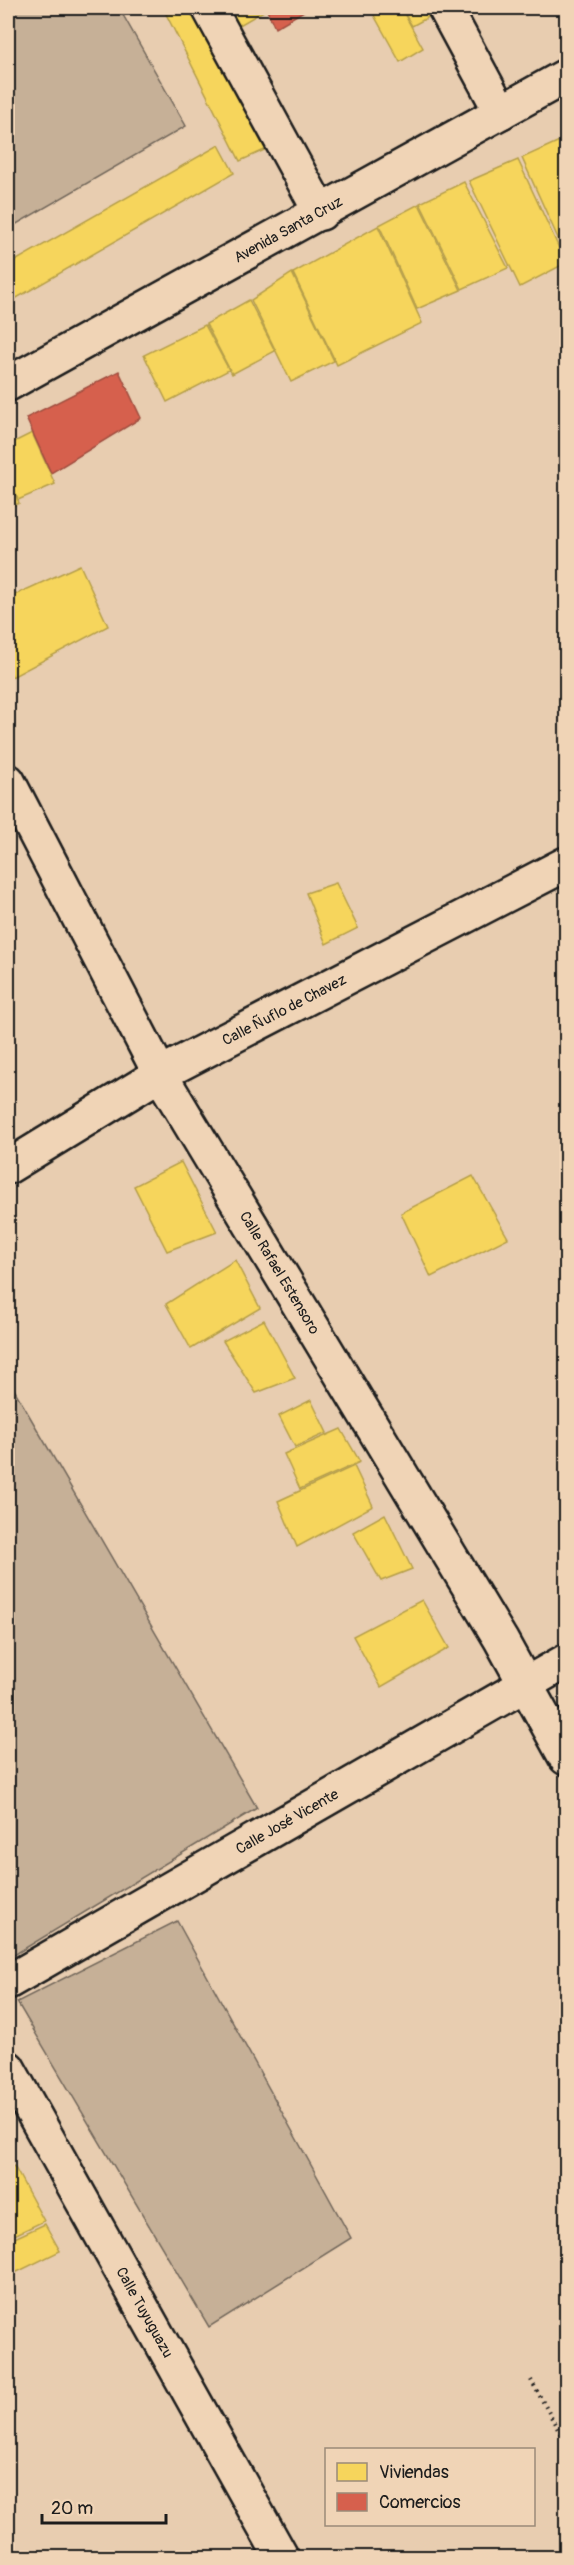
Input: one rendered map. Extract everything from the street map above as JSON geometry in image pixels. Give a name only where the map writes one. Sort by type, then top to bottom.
[{"type":"street","points":[[209,8],[321,213]]},
{"type":"street","points":[[445,8],[501,112]]},
{"type":"street","name":"Avenida Santa Cruz","points":[[8,384],[567,76]]},
{"type":"street","name":"Calle Rafael Estensoro","points":[[8,781],[160,1074],[527,1683],[567,1758]]},
{"type":"street","name":"Calle Ñuflo de Chavez","points":[[8,1167],[160,1074],[567,864]]},
{"type":"street","name":"Calle José Vicente","points":[[8,1982],[567,1661]]},
{"type":"street","name":"Calle Tuyuguazu","points":[[8,2068],[282,2558]]},
{"type":"path","points":[[531,2380],[567,2444]]},
{"type":"shaded area","points":[[8,8],[119,8],[186,126],[8,229]]},
{"type":"shaded area","points":[[8,1379],[257,1808],[14,1955],[8,1945]]},
{"type":"shaded area","points":[[177,1921],[351,2238],[209,2327],[17,2002]]},
{"type":"building: Viviendas","points":[[163,8],[193,8],[267,149],[240,161]]},
{"type":"building: Viviendas","points":[[227,8],[266,8],[267,9],[238,26]]},
{"type":"building: Viviendas","points":[[370,8],[401,8],[423,48],[400,62]]},
{"type":"building: Viviendas","points":[[401,8],[435,8],[438,12],[412,26]]},
{"type":"building: Viviendas","points":[[566,138],[566,256],[522,158]]},
{"type":"building: Viviendas","points":[[219,145],[234,173],[8,303],[8,265]]},
{"type":"building: Viviendas","points":[[518,160],[566,263],[520,287],[469,181]]},
{"type":"building: Viviendas","points":[[464,182],[508,268],[462,289],[420,203]]},
{"type":"building: Viviendas","points":[[419,204],[461,290],[417,309],[379,225]]},
{"type":"building: Viviendas","points":[[378,226],[422,323],[337,365],[293,273]]},
{"type":"building: Viviendas","points":[[292,273],[334,361],[291,382],[251,300]]},
{"type":"building: Viviendas","points":[[249,300],[275,351],[232,374],[206,324]]},
{"type":"building: Viviendas","points":[[205,325],[229,370],[167,402],[144,355]]},
{"type":"building: Viviendas","points":[[32,433],[55,484],[18,500],[8,474],[8,445]]},
{"type":"building: Viviendas","points":[[8,477],[19,503],[8,508]]},
{"type":"building: Viviendas","points":[[80,565],[108,626],[12,677],[8,666],[8,598]]},
{"type":"building: Viviendas","points":[[336,883],[358,928],[326,944],[306,893]]},
{"type":"building: Viviendas","points":[[181,1162],[217,1232],[167,1251],[134,1186]]},
{"type":"building: Viviendas","points":[[473,1176],[508,1238],[431,1277],[401,1213]]},
{"type":"building: Viviendas","points":[[235,1260],[260,1308],[191,1349],[166,1304]]},
{"type":"building: Viviendas","points":[[264,1320],[295,1378],[256,1393],[223,1341]]},
{"type":"building: Viviendas","points":[[311,1400],[327,1433],[295,1447],[279,1416]]},
{"type":"building: Viviendas","points":[[341,1429],[360,1462],[300,1489],[284,1454]]},
{"type":"building: Viviendas","points":[[354,1466],[373,1506],[297,1547],[278,1501]]},
{"type":"building: Viviendas","points":[[385,1514],[412,1569],[381,1581],[353,1532]]},
{"type":"building: Viviendas","points":[[422,1600],[449,1648],[381,1687],[353,1636]]},
{"type":"building: Viviendas","points":[[14,2166],[44,2221],[8,2238],[8,2170]]},
{"type":"building: Viviendas","points":[[45,2224],[60,2251],[15,2273],[8,2258],[8,2241]]},
{"type":"building: Comercios","points":[[266,8],[309,8],[275,28]]},
{"type":"building: Comercios","points":[[119,371],[141,418],[51,473],[26,418]]}]
